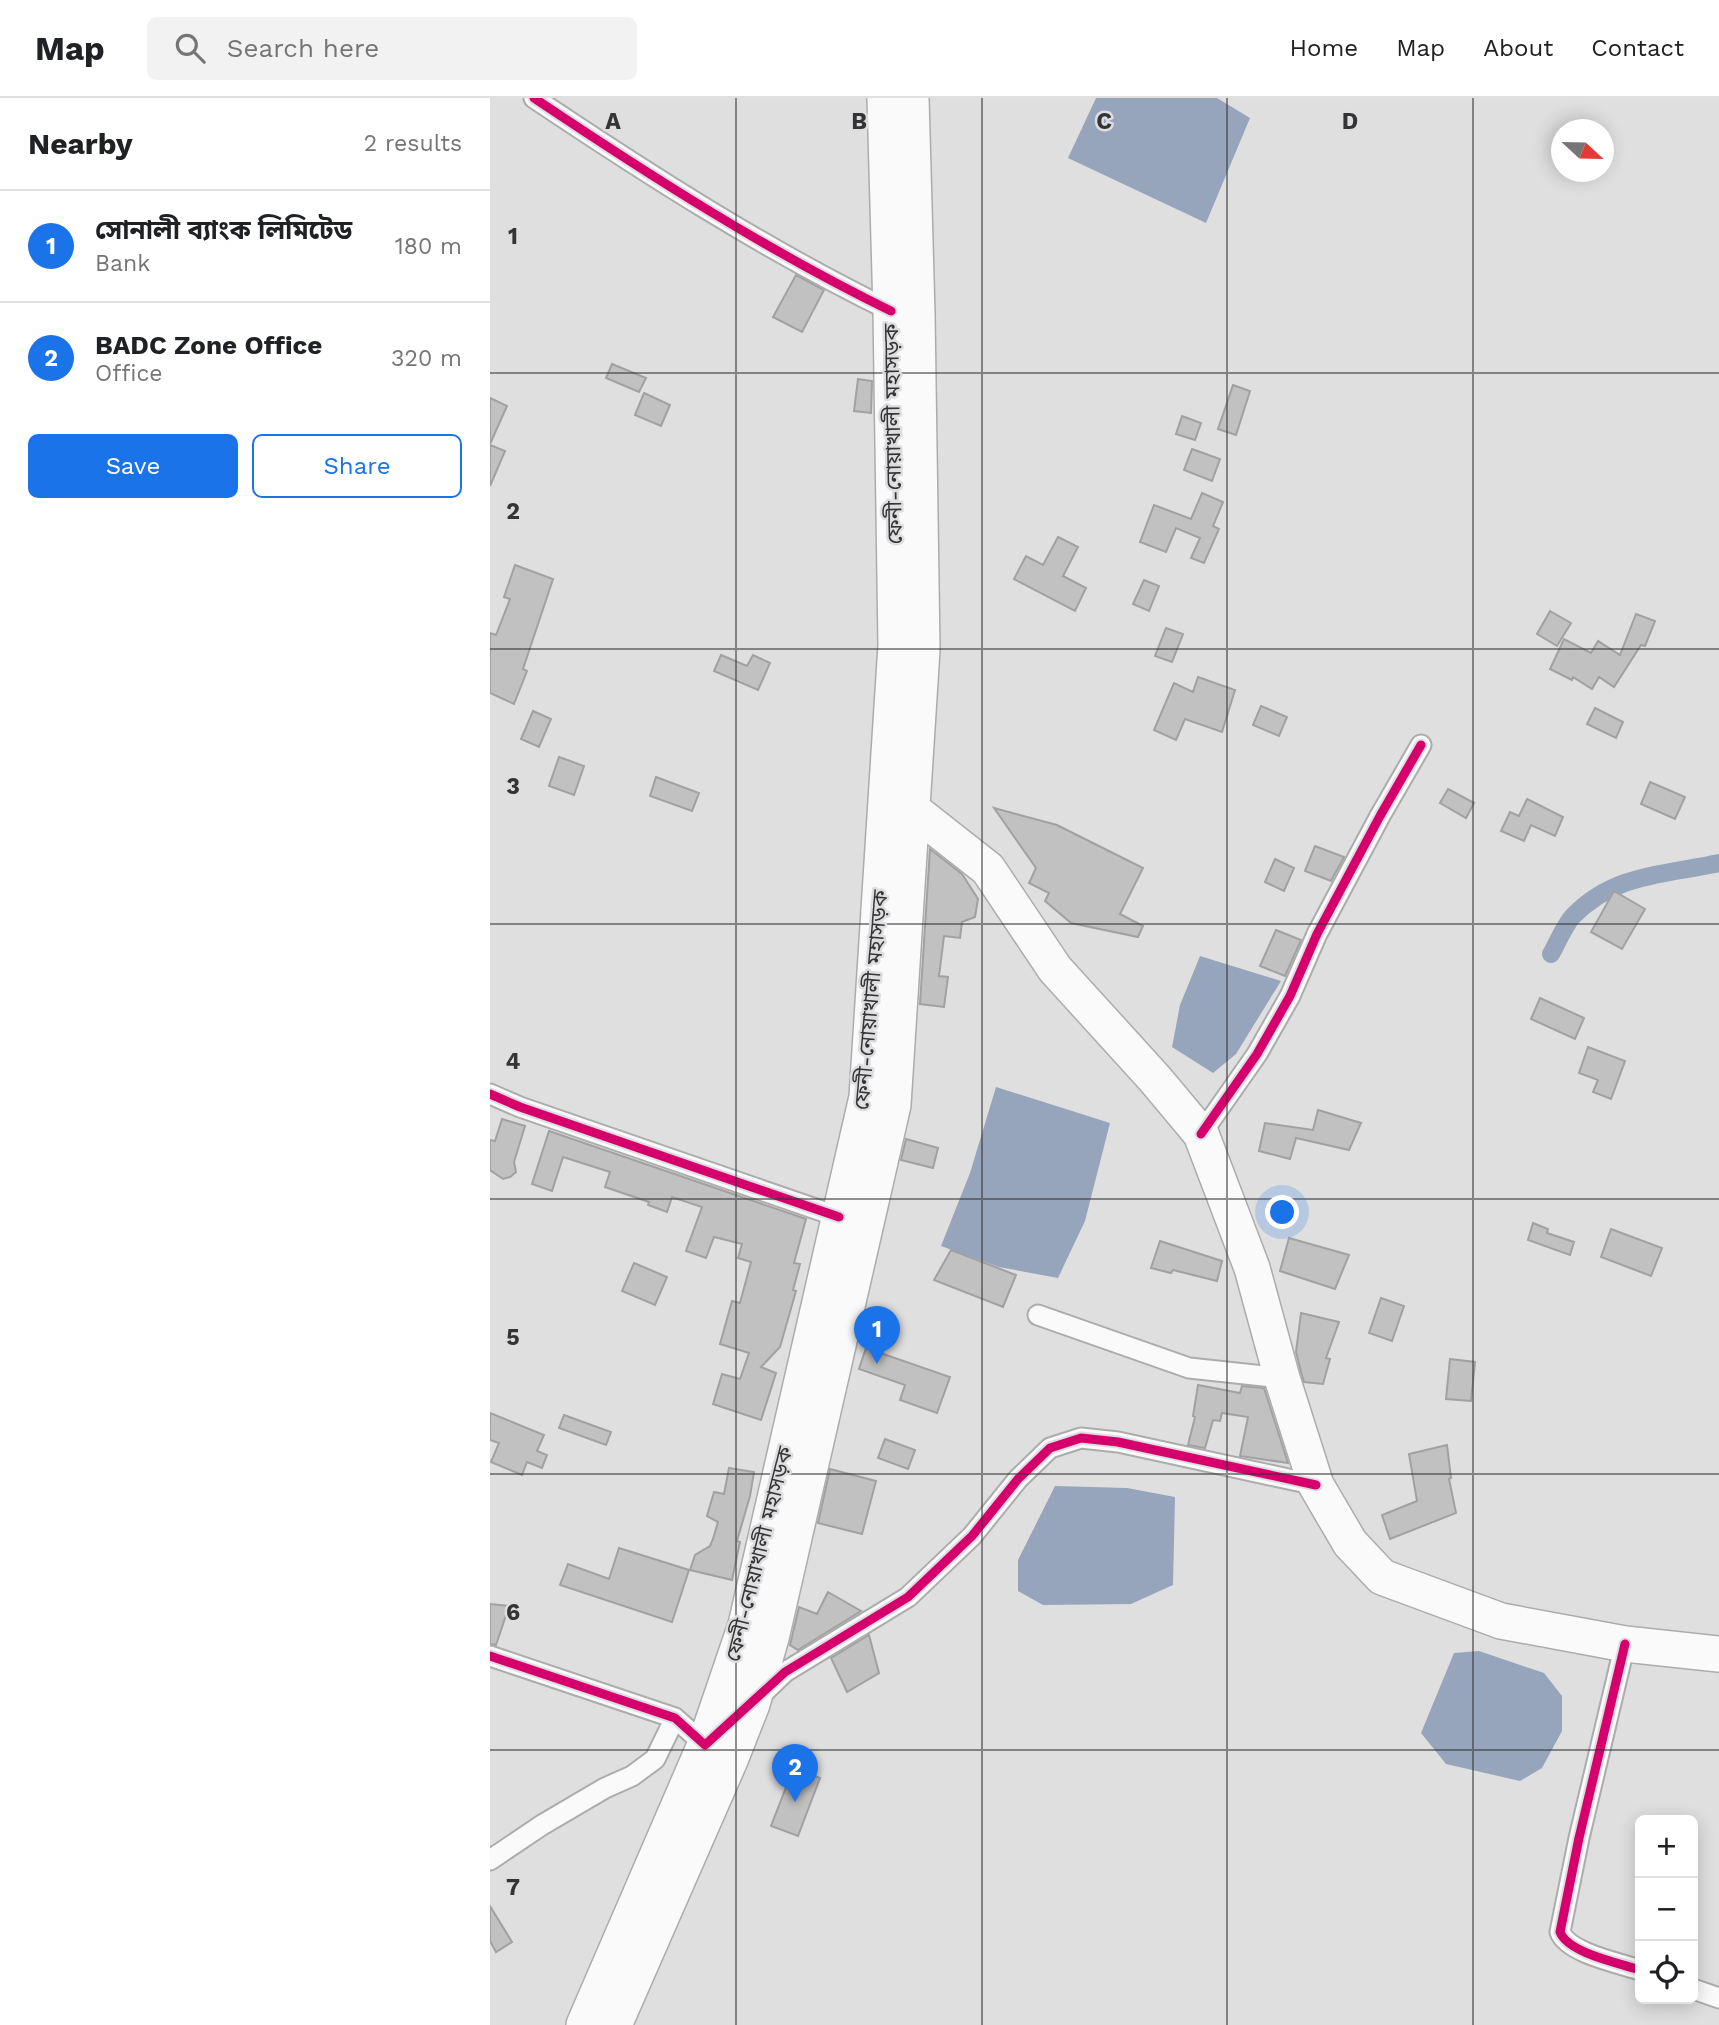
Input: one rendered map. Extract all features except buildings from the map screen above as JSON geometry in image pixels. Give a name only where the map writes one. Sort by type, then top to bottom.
[{"type":"highway","name":"ফেনী-নোয়াখালী মহাসড়ক","points":[[584,2025],[705,1745],[746,1625],[867,1097],[896,645],[885,98]]},
{"type":"highway","name":"ফেনী-নোয়াখালী মহাসড়ক","points":[[614,2025],[752,1704],[771,1638],[893,1105],[922,650],[911,98]]},
{"type":"highway","points":[[887,781],[913,810],[988,869],[1055,969],[1155,1079],[1201,1135],[1252,1268],[1282,1378],[1316,1485],[1350,1543],[1382,1577],[1501,1621],[1625,1644],[1719,1654]]},
{"type":"street","points":[[534,98],[651,176],[822,277],[891,311]]},
{"type":"street","points":[[1201,1135],[1257,1054],[1290,996],[1317,934],[1421,745]]},
{"type":"street","points":[[490,1094],[520,1107],[839,1217]]},
{"type":"street","points":[[1038,1315],[1188,1368],[1282,1378]]},
{"type":"street","points":[[490,1656],[676,1718],[705,1745],[785,1672],[908,1597],[972,1536],[1018,1479],[1050,1448],[1081,1438],[1118,1442],[1316,1485]]},
{"type":"street","points":[[1625,1644],[1579,1838],[1560,1932],[1563,1941],[1573,1948],[1635,1968]]},
{"type":"street","points":[[490,1860],[605,1788],[632,1776],[654,1759],[676,1718]]},
{"type":"street","points":[[1698,1991],[1719,1998]]},
{"type":"water","points":[[1096,98],[1217,98],[1250,118],[1206,223],[1068,158]]},
{"type":"water","points":[[1200,956],[1281,981],[1236,1054],[1213,1073],[1172,1047],[1180,1005]]},
{"type":"water","points":[[996,1087],[1110,1123],[1085,1221],[1058,1278],[999,1267],[941,1246],[970,1173]]},
{"type":"water","points":[[1055,1486],[1127,1488],[1175,1497],[1173,1585],[1131,1604],[1043,1605],[1018,1591],[1018,1560]]},
{"type":"water","points":[[1479,1651],[1544,1673],[1562,1696],[1562,1731],[1542,1768],[1520,1781],[1446,1764],[1421,1733],[1454,1653]]},
{"type":"waterway","points":[[1551,954],[1573,916],[1606,891],[1641,878],[1719,863]]},
{"type":"cycle path","points":[[534,98],[709,210],[799,263],[891,311]]},
{"type":"cycle path","points":[[1201,1134],[1257,1054],[1290,996],[1317,934],[1421,745]]},
{"type":"cycle path","points":[[490,1094],[520,1107],[839,1217]]},
{"type":"cycle path","points":[[490,1656],[675,1718],[705,1745],[785,1672],[908,1597],[972,1536],[1018,1479],[1050,1448],[1081,1438],[1118,1442],[1316,1485]]},
{"type":"cycle path","points":[[1625,1644],[1579,1838],[1560,1932],[1573,1946],[1583,1951],[1635,1968]]},
{"type":"place","name":"সোনালী ব্যাংক লিমিটেড","points":[[877,1364]]},
{"type":"place","name":"BADC Zone Office","points":[[795,1802]]}]
